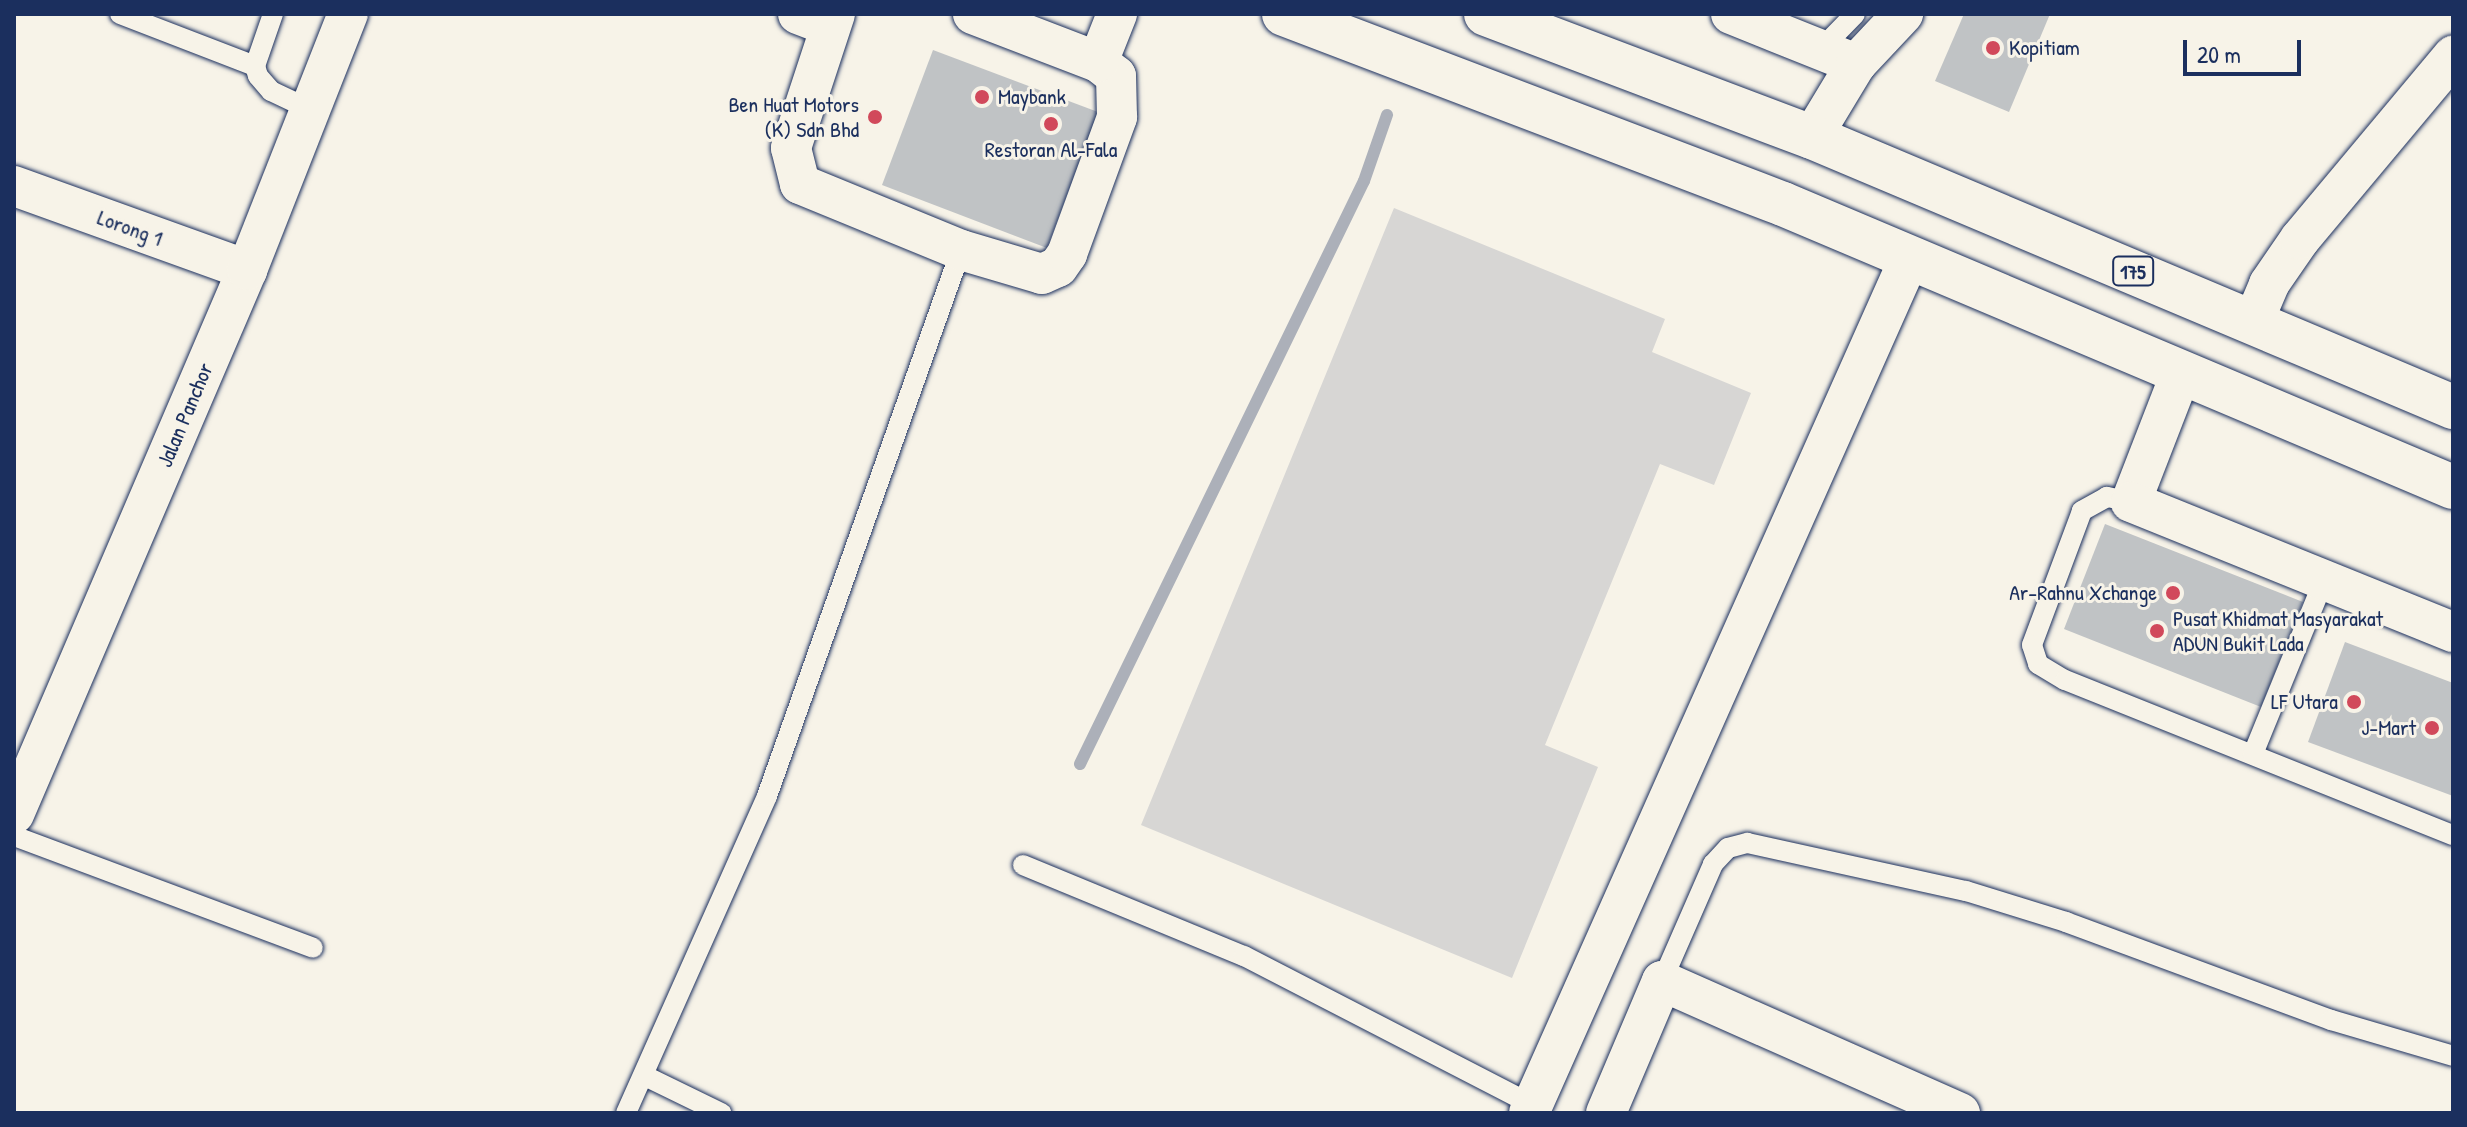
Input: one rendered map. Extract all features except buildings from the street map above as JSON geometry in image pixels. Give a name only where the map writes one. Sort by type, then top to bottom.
[{"type":"highway","points":[[1284,14],[1783,204],[2453,487]]},
{"type":"highway","name":"175","points":[[1486,14],[1812,137],[2254,320],[2453,407]]},
{"type":"street","name":"Jalan Panchor","points":[[14,814],[247,270],[348,14]]},
{"type":"street","points":[[821,18],[791,148],[800,184],[961,250],[1042,274],[1058,267],[1117,117],[1116,76],[1098,62],[973,14]]},
{"type":"street","points":[[1098,62],[1117,14]]},
{"type":"street","points":[[1731,14],[1838,57]]},
{"type":"street","points":[[1812,137],[1838,57],[1903,14]]},
{"type":"street","points":[[2254,320],[2269,284],[2300,239],[2453,56]]},
{"type":"street","name":"Lorong 1","points":[[14,186],[247,270]]},
{"type":"street","points":[[1531,1109],[1909,259]]},
{"type":"street","points":[[2181,373],[2131,502],[2453,632]]},
{"type":"street","points":[[1606,1113],[1662,981],[1960,1113]]},
{"type":"lane","points":[[120,14],[255,66],[271,91],[309,109]]},
{"type":"lane","points":[[255,66],[273,14]]},
{"type":"lane","points":[[1838,57],[1855,14]]},
{"type":"lane","points":[[626,1113],[767,796],[961,250]]},
{"type":"lane","points":[[2131,502],[2107,497],[2082,511],[2032,645],[2035,657],[2065,680],[2453,835]]},
{"type":"lane","points":[[2253,754],[2324,580]]},
{"type":"lane","points":[[14,836],[313,948]]},
{"type":"lane","points":[[1662,981],[1713,864],[1728,848],[1747,843],[1966,891],[2127,944],[2331,1020],[2453,1056]]},
{"type":"lane","points":[[1023,865],[1244,956],[1531,1109]]},
{"type":"lane","points":[[645,1076],[721,1113]]},
{"type":"shaded area","points":[[1394,208],[1665,319],[1652,352],[1751,393],[1714,485],[1660,464],[1545,745],[1598,767],[1512,978],[1141,825]]},
{"type":"waterway","points":[[1080,764],[1364,181],[1387,115]]},
{"type":"place","name":"Kopitiam","points":[[1993,48]]},
{"type":"place","name":"Maybank","points":[[982,97]]},
{"type":"place","name":"Ben Huat Motors (K) Sdn Bhd","points":[[875,117]]},
{"type":"place","name":"Restoran Al-Fala","points":[[1051,124]]},
{"type":"place","name":"Ar-Rahnu Xchange","points":[[2173,593]]},
{"type":"place","name":"Pusat Khidmat Masyarakat ADUN Bukit Lada","points":[[2157,631]]},
{"type":"place","name":"LF Utara","points":[[2354,702]]},
{"type":"place","name":"J-Mart","points":[[2432,728]]}]
